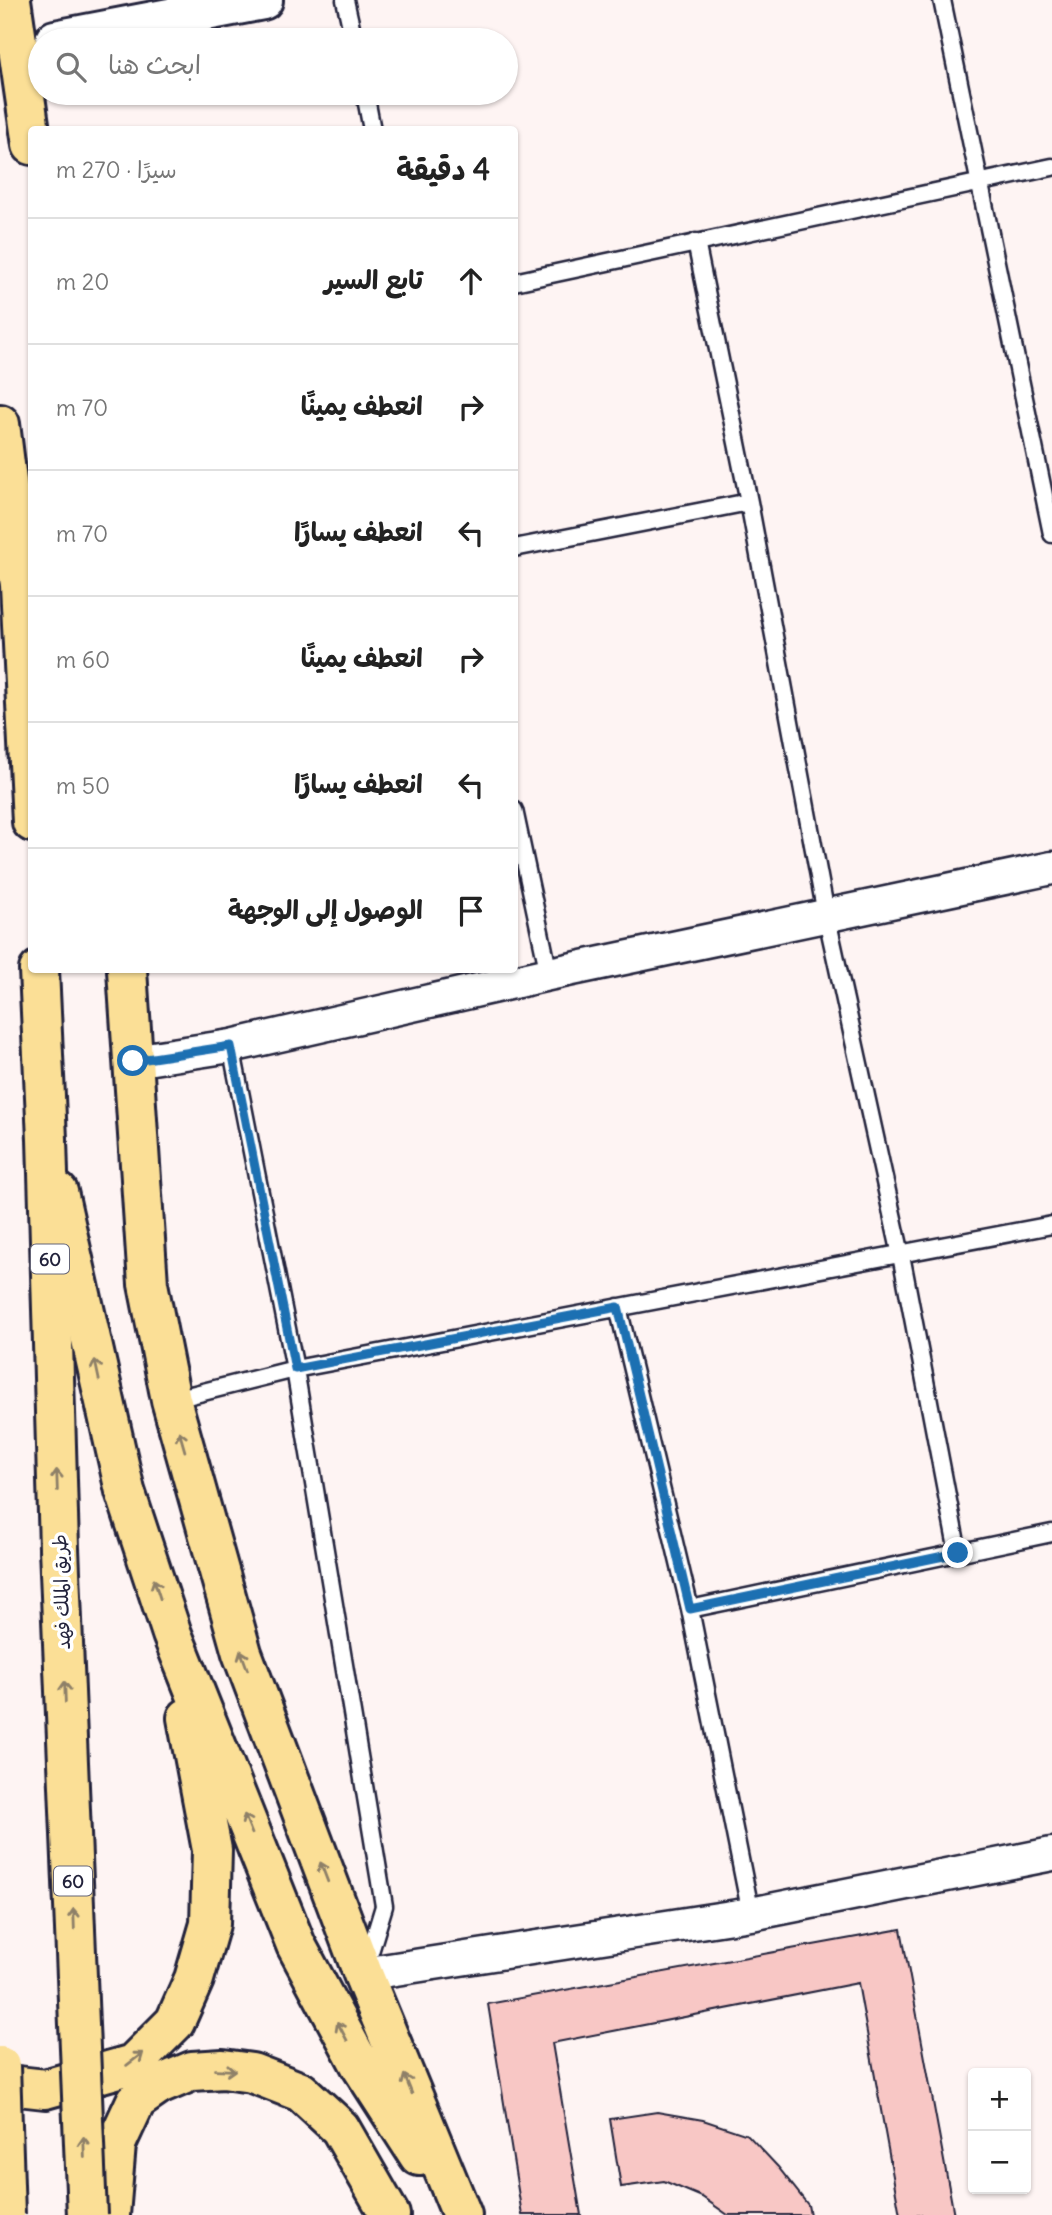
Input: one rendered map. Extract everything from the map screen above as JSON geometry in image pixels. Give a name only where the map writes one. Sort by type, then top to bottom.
[{"type":"main road","points":[[11,0],[28,28]]},
{"type":"main road","points":[[33,126],[34,105]]},
{"type":"main road","points":[[0,424],[20,585],[28,743]]},
{"type":"main road","name":"طريق الملك فهد","points":[[38,973],[47,1139],[59,1548],[86,2215]]},
{"type":"main road","points":[[48,973],[47,1139],[125,1491],[172,1634],[296,1945],[361,2066],[453,2215]]},
{"type":"main road","points":[[127,973],[148,1283],[171,1400],[242,1653],[363,1975],[462,2215]]},
{"type":"main road","points":[[0,2084],[45,2089],[133,2064],[175,2022],[194,1979],[210,1924],[212,1850],[172,1634]]},
{"type":"main road","points":[[0,2066],[5,2215]]},
{"type":"main road","points":[[110,2215],[116,2144],[136,2101],[159,2085],[192,2071],[223,2069],[252,2073],[301,2092],[340,2128],[390,2215]]},
{"type":"street","points":[[120,28],[263,0]]},
{"type":"street","points":[[133,1061],[231,1046],[549,974],[1052,867]]},
{"type":"street","points":[[363,1975],[751,1914],[1052,1853]]},
{"type":"lane","points":[[345,0],[351,28]]},
{"type":"lane","points":[[942,0],[979,183],[1047,487],[1052,534]]},
{"type":"lane","points":[[367,105],[371,126]]},
{"type":"lane","points":[[518,281],[1052,167]]},
{"type":"lane","points":[[696,242],[749,502],[826,914],[901,1255],[958,1553]]},
{"type":"lane","points":[[518,547],[749,502]]},
{"type":"lane","points":[[518,829],[549,974]]},
{"type":"lane","points":[[231,1046],[295,1369],[384,1906],[363,1975]]},
{"type":"lane","points":[[171,1400],[295,1369],[1052,1225]]},
{"type":"lane","points":[[618,1307],[690,1609],[751,1914]]},
{"type":"lane","points":[[690,1609],[1052,1533]]},
{"type":"building","points":[[901,1929],[954,2215],[900,2215],[858,1983],[552,2043],[581,2215],[522,2215],[488,2004]]},
{"type":"building","points":[[657,2112],[703,2120],[748,2135],[808,2205],[810,2215],[728,2215],[702,2197],[664,2181],[621,2187],[610,2119]]},
{"type":"route","points":[[133,1061],[231,1046],[295,1369],[618,1307],[690,1609],[958,1553]]}]
